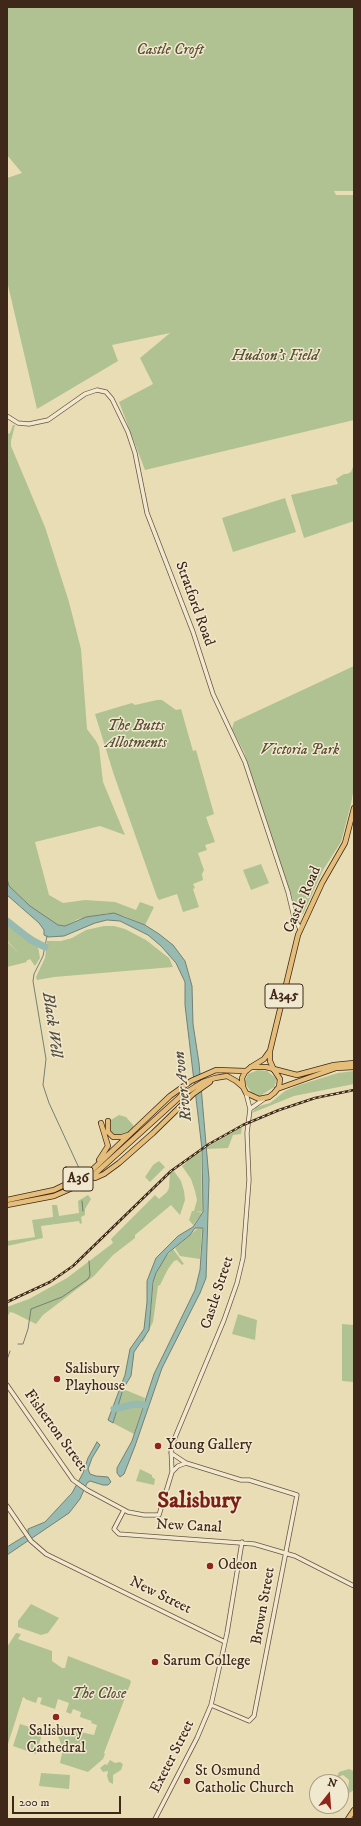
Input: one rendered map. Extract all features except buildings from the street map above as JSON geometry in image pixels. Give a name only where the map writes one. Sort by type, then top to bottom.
[{"type":"main road","name":"Castle Road","points":[[270,1051],[300,929],[322,883],[345,843],[354,808]]},
{"type":"main road","points":[[270,1051],[264,1059],[246,1071],[242,1078],[243,1087],[246,1093],[253,1097],[265,1098],[277,1090],[336,1068],[354,1067]]},
{"type":"main road","name":"A345","points":[[270,1051],[270,1061],[274,1070]]},
{"type":"main road","points":[[251,1067],[263,1066],[297,1075],[334,1065],[354,1063]]},
{"type":"main road","name":"A36","points":[[7,1200],[54,1190],[77,1180],[88,1173],[135,1131],[170,1096],[191,1081],[201,1076],[225,1069],[246,1071]]},
{"type":"main road","points":[[274,1070],[280,1079],[277,1090]]},
{"type":"main road","name":"A36","points":[[7,1205],[54,1196],[90,1179],[191,1088],[222,1076],[232,1078],[243,1087]]},
{"type":"main road","points":[[90,1179],[104,1174],[118,1163],[153,1133],[204,1084]]},
{"type":"main road","points":[[108,1121],[108,1132],[113,1137],[126,1136],[135,1131]]},
{"type":"main road","points":[[77,1180],[101,1158],[107,1148],[108,1142],[101,1123]]},
{"type":"main road","points":[[348,1819],[354,1810]]},
{"type":"street","name":"Stratford Road","points":[[7,416],[18,423],[29,424],[48,420],[92,390],[102,390],[112,399],[128,432],[135,453],[147,513],[193,632],[213,694],[245,762],[288,892],[294,917],[300,929]]},
{"type":"street","name":"Castle Street","points":[[171,1452],[172,1445],[212,1348],[239,1276],[245,1239],[249,1180],[247,1133],[250,1109],[246,1093]]},
{"type":"street","points":[[250,1109],[265,1098]]},
{"type":"street","name":"Fisherton Street","points":[[7,1385],[66,1472],[84,1488],[124,1510],[135,1514],[159,1515],[172,1472]]},
{"type":"street","points":[[171,1452],[186,1462],[178,1466],[172,1472]]},
{"type":"street","points":[[171,1452],[172,1472]]},
{"type":"street","name":"Brown Street","points":[[186,1462],[241,1480],[249,1480],[297,1495],[285,1552],[256,1713],[251,1720],[246,1720],[211,1705]]},
{"type":"street","name":"New Street","points":[[7,1506],[31,1541],[46,1554],[225,1642]]},
{"type":"street","name":"New Canal","points":[[124,1510],[114,1529],[119,1534],[131,1536],[242,1542],[285,1552],[354,1586]]},
{"type":"street","name":"Exeter Street","points":[[155,1819],[201,1729],[211,1705],[224,1648],[242,1542]]},
{"type":"street","points":[[219,1639],[224,1648]]},
{"type":"green space","points":[[7,7],[354,7],[354,191],[334,191],[336,195],[354,195],[354,420],[145,470],[119,402],[153,384],[140,358],[170,333],[112,345],[118,361],[37,409],[7,281],[7,178],[22,173],[7,155]]},
{"type":"green space","points":[[13,425],[15,425],[11,446],[45,527],[69,602],[81,649],[87,729],[99,747],[103,782],[125,835],[100,826],[35,842],[49,895],[63,903],[85,900],[115,902],[136,910],[140,902],[154,907],[145,925],[124,916],[109,913],[78,919],[65,926],[58,925],[30,906],[9,886],[7,879],[7,434],[10,433]]},
{"type":"green space","points":[[353,467],[354,521],[304,538],[291,495],[338,484],[336,479],[351,472]]},
{"type":"green space","points":[[285,498],[296,532],[233,552],[222,518]]},
{"type":"green space","name":"Victoria Park","points":[[354,666],[354,787],[351,804],[341,842],[323,870],[303,914],[297,912],[244,752],[232,729],[234,722]]},
{"type":"green space","name":"The Butts Allotments","points":[[162,700],[176,710],[181,709],[193,751],[196,750],[214,814],[206,817],[215,842],[205,845],[207,850],[198,853],[204,870],[202,874],[203,880],[193,884],[195,888],[193,889],[199,907],[183,912],[177,894],[159,900],[157,897],[114,775],[95,714],[132,703],[135,705]]},
{"type":"green space","points":[[261,864],[269,883],[251,890],[243,870]]},
{"type":"green space","points":[[7,924],[17,926],[40,941],[38,946],[40,958],[35,966],[30,959],[26,961],[27,962],[7,967],[7,941],[20,955],[7,940]]},
{"type":"green space","points":[[104,926],[114,926],[125,929],[146,940],[169,958],[173,967],[54,977],[37,980],[36,977],[45,958],[47,941],[61,941],[72,938],[86,930]]},
{"type":"green space","points":[[258,1070],[267,1071],[277,1079],[274,1087],[260,1096],[252,1093],[245,1081],[248,1074]]},
{"type":"green space","points":[[354,1071],[354,1084],[294,1096],[252,1113],[256,1107],[270,1103],[285,1091],[296,1086],[338,1073]]},
{"type":"green space","points":[[119,1115],[126,1117],[134,1128],[125,1135],[115,1135],[110,1130],[111,1120]]},
{"type":"green space","points":[[242,1127],[241,1134],[233,1135],[228,1148],[207,1149],[207,1147]]},
{"type":"green space","points":[[201,1152],[202,1212],[196,1211],[202,1213],[193,1225],[189,1220],[192,1211],[194,1211],[197,1200],[191,1179],[182,1166],[187,1162],[186,1160]]},
{"type":"green space","points":[[159,1161],[165,1167],[150,1182],[145,1177],[153,1165]]},
{"type":"green space","points":[[174,1171],[181,1181],[184,1191],[185,1200],[180,1215],[171,1205],[135,1235],[135,1238],[113,1255],[94,1276],[43,1315],[36,1324],[10,1312],[7,1317],[7,1307],[29,1299],[67,1278],[113,1243],[111,1239],[155,1195],[159,1199],[167,1192],[169,1188],[170,1173]]},
{"type":"green space","points":[[88,1195],[91,1199],[85,1209],[85,1215],[81,1217],[82,1223],[80,1224],[79,1221],[41,1226],[43,1238],[7,1246],[7,1241],[35,1237],[32,1220],[53,1217],[52,1205],[57,1205],[59,1216],[79,1213],[78,1201]]},
{"type":"green space","points":[[202,1228],[200,1259],[180,1256],[175,1248],[197,1229]]},
{"type":"green space","points":[[173,1249],[184,1264],[182,1265],[177,1260],[174,1261],[158,1286],[153,1322],[149,1330],[154,1278],[163,1260]]},
{"type":"green space","points":[[238,1314],[257,1320],[255,1340],[232,1334]]},
{"type":"green space","points":[[342,1324],[354,1325],[354,1382],[342,1381]]},
{"type":"green space","points":[[149,1330],[143,1342],[141,1341]]},
{"type":"green space","points":[[123,1389],[145,1398],[134,1434],[113,1423]]},
{"type":"green space","points":[[140,1469],[152,1475],[155,1479],[154,1485],[136,1481]]},
{"type":"green space","points":[[31,1604],[59,1618],[48,1633],[41,1635],[18,1627],[18,1621]]},
{"type":"green space","name":"The Close","points":[[16,1633],[21,1634],[18,1639],[52,1651],[52,1661],[62,1668],[65,1668],[68,1656],[130,1680],[131,1682],[103,1759],[88,1772],[60,1763],[63,1749],[58,1736],[61,1726],[67,1728],[65,1733],[74,1736],[76,1731],[94,1735],[97,1725],[91,1723],[92,1721],[80,1717],[81,1712],[73,1709],[71,1714],[66,1712],[69,1703],[58,1699],[55,1709],[40,1704],[42,1698],[38,1697],[36,1703],[23,1697],[7,1747],[7,1647]]},
{"type":"green space","points":[[20,1724],[43,1731],[36,1754],[13,1746]]},
{"type":"green space","points":[[110,1760],[115,1763],[120,1762],[123,1764],[121,1770],[113,1775],[113,1784],[109,1782],[107,1776],[108,1771],[103,1772],[100,1768],[105,1764],[107,1765]]},
{"type":"green space","points":[[349,1769],[354,1771],[354,1790],[349,1793],[349,1774],[338,1774],[339,1772]]},
{"type":"green space","points":[[41,1773],[70,1775],[69,1789],[39,1786]]},
{"type":"water","points":[[7,879],[9,886],[30,906],[58,925],[65,926],[86,917],[114,913],[145,925],[173,945],[185,961],[192,986],[193,1024],[199,1063],[209,1179],[206,1278],[162,1368],[135,1446],[124,1474],[120,1477],[117,1473],[117,1468],[132,1441],[154,1374],[195,1290],[200,1270],[203,1228],[195,1228],[190,1235],[168,1253],[156,1273],[153,1282],[149,1330],[134,1352],[131,1376],[123,1389],[113,1423],[108,1420],[125,1375],[130,1349],[144,1329],[147,1302],[147,1281],[156,1258],[178,1236],[193,1227],[203,1212],[202,1149],[185,1005],[185,982],[176,963],[161,946],[148,935],[120,921],[107,920],[95,923],[64,936],[48,937],[44,935],[44,930],[39,923],[7,895]]},
{"type":"water","points":[[97,1442],[100,1445],[92,1458],[88,1469],[90,1474],[108,1477],[111,1482],[108,1485],[90,1481],[87,1483],[80,1499],[69,1513],[7,1555],[7,1547],[28,1534],[28,1529],[45,1522],[72,1493]]},
{"type":"waterway","points":[[7,921],[31,940],[45,947]]},
{"type":"waterway","name":"Black Well","points":[[47,936],[43,956],[34,974],[33,981],[46,1059],[43,1085],[49,1103],[79,1168]]},
{"type":"waterway","points":[[82,1201],[83,1211]]},
{"type":"waterway","points":[[18,1344],[23,1344],[28,1329],[31,1309],[62,1297],[88,1279],[90,1275],[89,1261]]},
{"type":"waterway","points":[[7,1360],[10,1351]]},
{"type":"waterway","name":"River Avon","points":[[114,1409],[135,1404],[145,1405]]},
{"type":"railway","points":[[7,1302],[50,1282],[73,1266],[171,1171],[209,1144],[243,1125],[279,1110],[315,1098],[354,1090]]},
{"type":"place","name":"Salisbury Playhouse","points":[[57,1379]]},
{"type":"place","name":"Young Gallery","points":[[158,1446]]},
{"type":"place","name":"Odeon","points":[[210,1566]]},
{"type":"place","name":"Sarum College","points":[[155,1662]]},
{"type":"place","name":"Salisbury Cathedral","points":[[56,1717]]},
{"type":"place","name":"St Osmund Catholic Church","points":[[187,1781]]},
{"type":"district","name":"Salisbury","points":[[199,1502]]},
{"type":"park label","name":"Castle Croft","points":[[170,51]]},
{"type":"park label","name":"Hudson's Field","points":[[275,357]]}]
